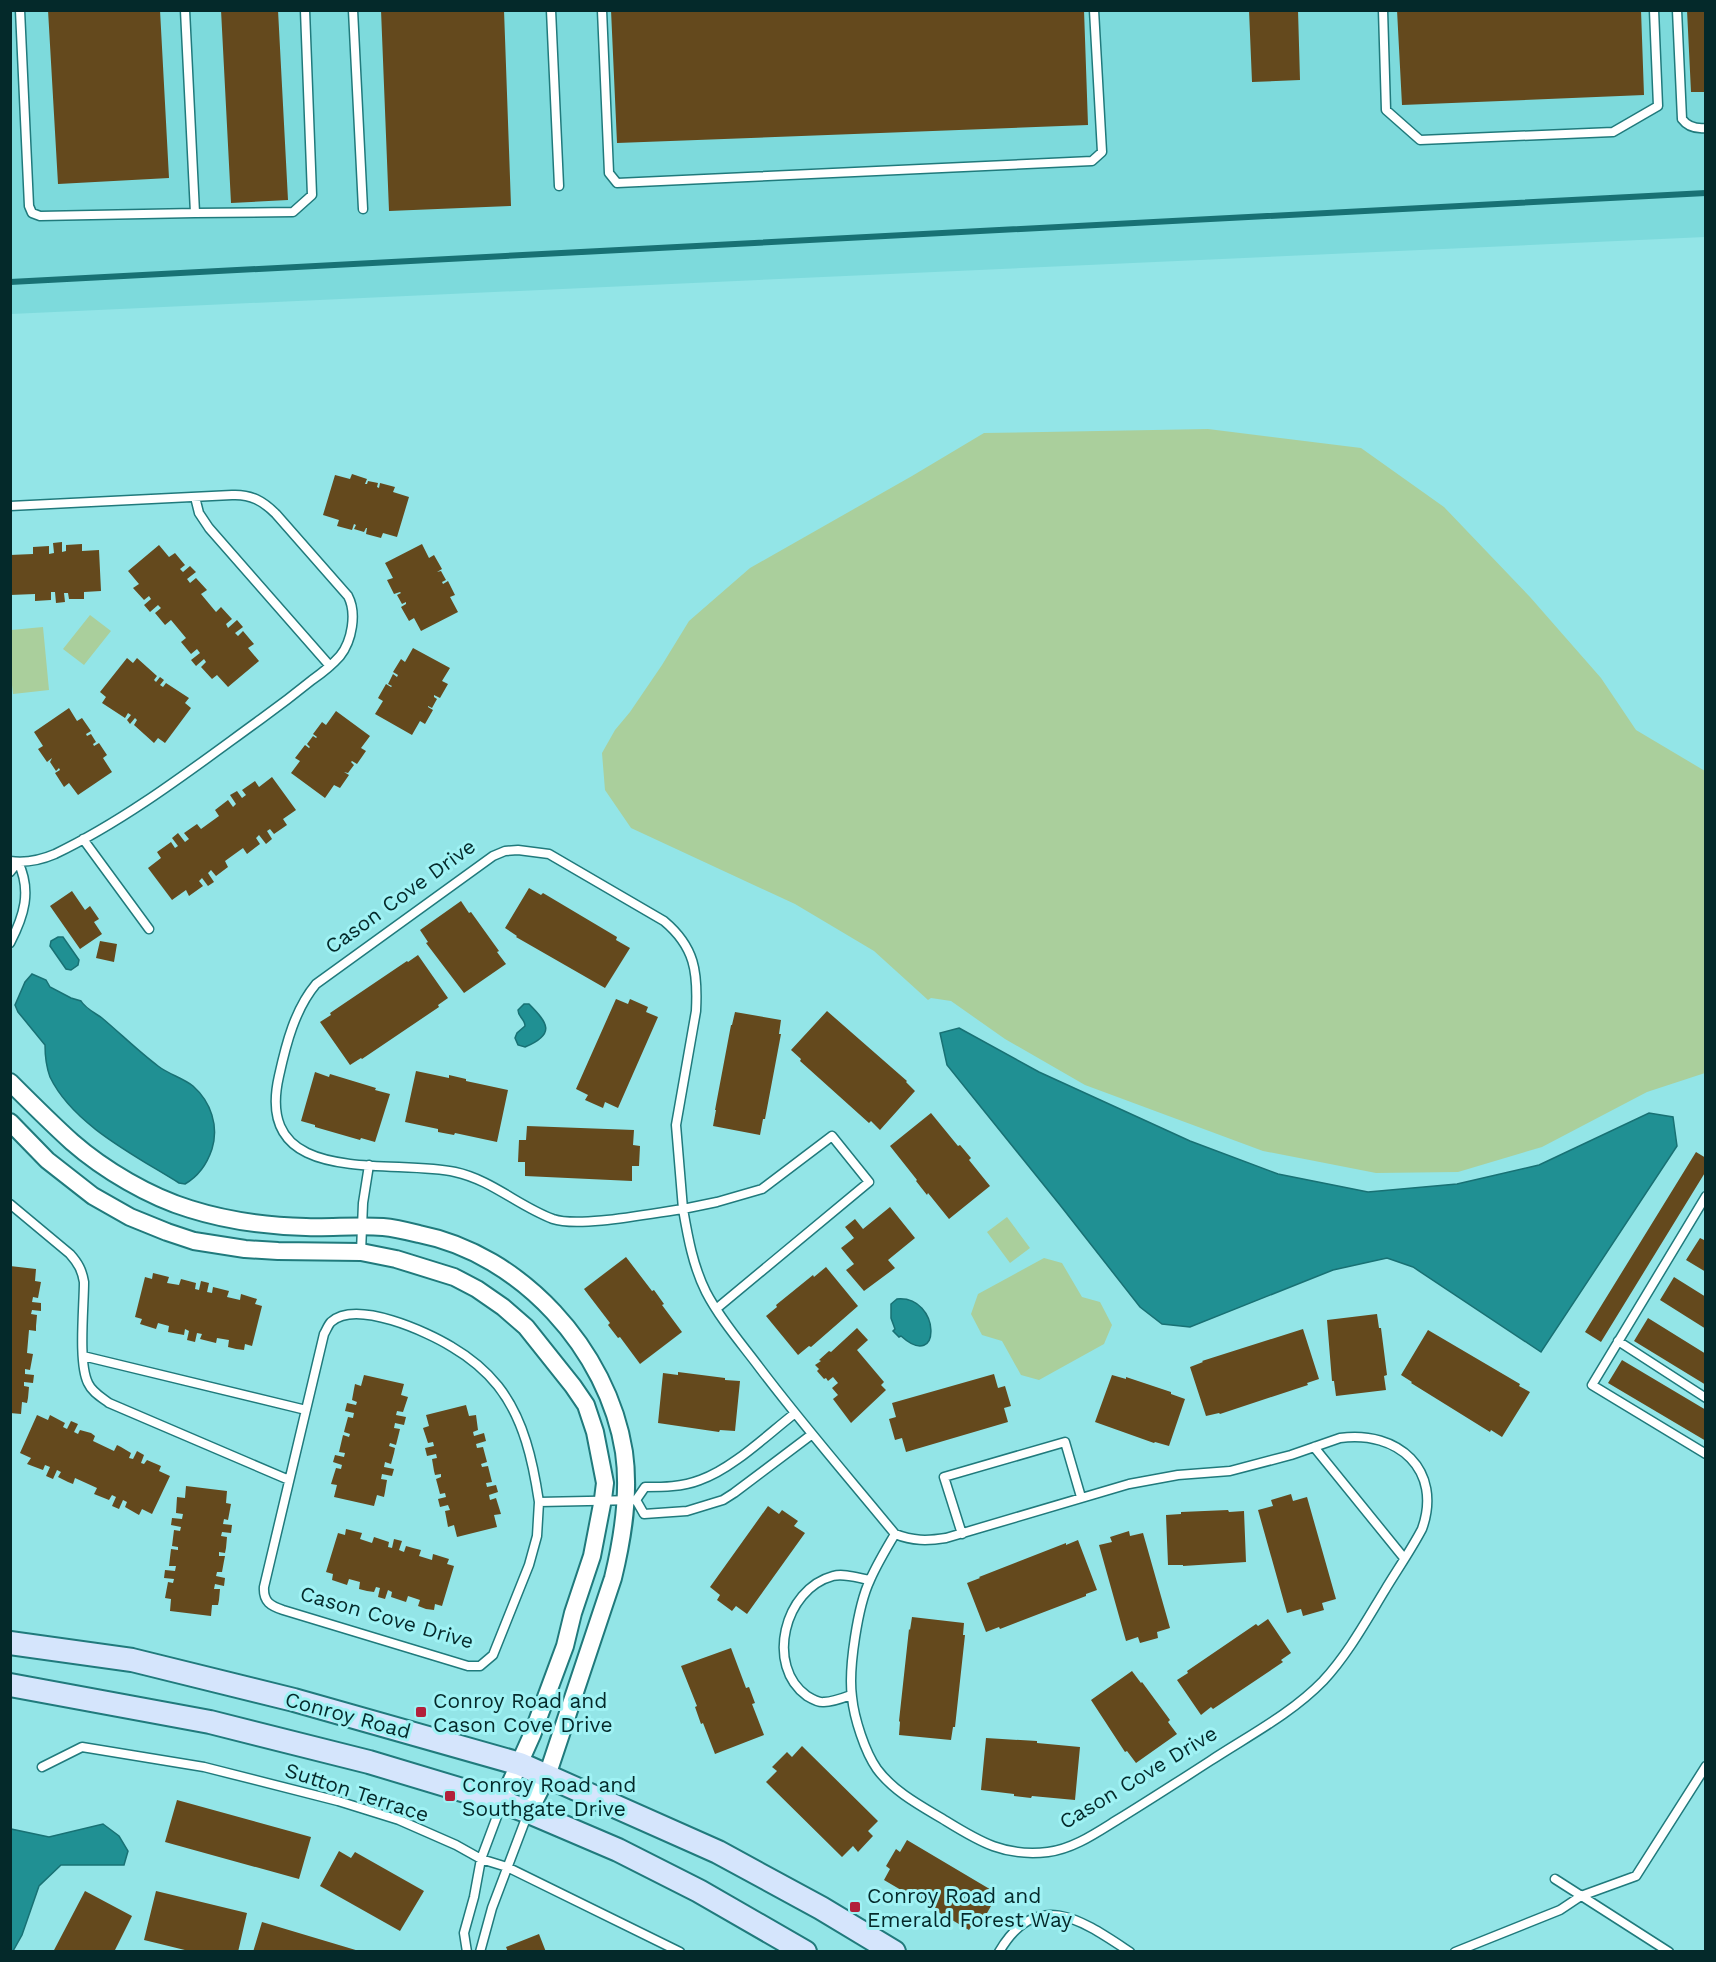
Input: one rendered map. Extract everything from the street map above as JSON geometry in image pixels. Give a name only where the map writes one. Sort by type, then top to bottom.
[{"type":"main road","name":"Conroy Road","points":[[10,1643],[132,1660],[294,1700],[520,1764],[718,1852],[821,1908],[894,1952]]},
{"type":"main road","name":"Conroy Road","points":[[10,1685],[210,1722],[369,1762],[502,1802],[618,1850],[699,1891],[805,1952]]},
{"type":"street","points":[[10,1082],[74,1144],[148,1192],[188,1209],[252,1224],[383,1227],[422,1234],[460,1246],[513,1276],[556,1315],[579,1344],[598,1375],[618,1424],[631,1500],[613,1578],[547,1776],[529,1812]]},
{"type":"street","points":[[10,1122],[47,1160],[93,1196],[130,1217],[166,1232],[194,1241],[245,1249],[361,1252],[396,1259],[454,1277],[477,1289],[526,1327],[586,1405],[595,1432],[605,1483],[592,1556],[564,1646],[520,1764],[502,1802]]},
{"type":"lane","points":[[20,10],[29,206],[32,213],[40,216],[293,212],[312,195],[305,10]]},
{"type":"lane","points":[[185,10],[195,213]]},
{"type":"lane","points":[[353,10],[363,209]]},
{"type":"lane","points":[[552,10],[559,186]]},
{"type":"lane","points":[[602,10],[609,173],[617,183],[1092,161],[1102,152],[1094,10]]},
{"type":"lane","points":[[1383,10],[1386,110],[1420,140],[1613,132],[1658,106],[1654,10]]},
{"type":"lane","points":[[1677,10],[1682,118],[1686,124],[1706,128]]},
{"type":"lane","points":[[10,506],[195,496],[239,495],[258,499],[276,514],[348,596],[352,608],[351,632],[340,656],[289,699],[157,794],[83,839],[53,855],[36,860],[14,861]]},
{"type":"lane","points":[[195,496],[199,513],[209,528],[330,666]]},
{"type":"lane","points":[[83,839],[149,929]]},
{"type":"lane","name":"Cason Cove Drive","points":[[716,1309],[869,1182],[832,1136],[762,1188],[746,1194],[683,1209],[599,1220],[563,1221],[541,1214],[487,1182],[470,1175],[435,1169],[327,1160],[308,1154],[294,1146],[283,1134],[276,1109],[277,1085],[301,1006],[316,984],[493,856],[506,851],[533,850],[549,854],[664,921],[676,931],[687,944],[696,980],[697,996],[676,1125],[683,1209],[697,1270],[716,1309],[794,1414],[895,1533],[909,1539],[924,1541],[946,1538],[1129,1484],[1178,1475],[1230,1471],[1314,1448],[1340,1438],[1352,1437],[1375,1438],[1396,1446],[1411,1459],[1425,1485],[1427,1511],[1422,1529],[1353,1643],[1322,1682],[1290,1709],[1098,1832],[1062,1849],[1035,1852],[998,1849],[980,1842],[909,1798],[884,1776],[872,1760],[856,1717],[851,1695],[858,1618],[869,1580],[895,1533]]},
{"type":"lane","points":[[10,872],[14,861]]},
{"type":"lane","points":[[10,944],[22,913],[27,891],[25,876],[14,861]]},
{"type":"lane","points":[[361,1252],[363,1203],[369,1165]]},
{"type":"lane","points":[[1706,1196],[1592,1385],[1706,1454]]},
{"type":"lane","points":[[10,1204],[70,1254],[82,1272],[84,1282],[83,1356],[88,1383],[96,1394],[109,1403],[289,1480]]},
{"type":"lane","name":"Cason Cove Drive","points":[[358,1314],[401,1323],[427,1333],[454,1348],[479,1367],[498,1386],[513,1410],[531,1455],[539,1502],[537,1536],[529,1565],[493,1655],[480,1666],[468,1666],[268,1604],[264,1587],[306,1410],[324,1334],[331,1323],[341,1316],[358,1314]]},
{"type":"lane","points":[[1618,1341],[1706,1398]]},
{"type":"lane","points":[[83,1356],[306,1410]]},
{"type":"lane","points":[[539,1502],[631,1500],[645,1487],[689,1484],[728,1465],[794,1414]]},
{"type":"lane","points":[[631,1500],[644,1514],[687,1511],[716,1503],[734,1493],[811,1435]]},
{"type":"lane","points":[[962,1534],[944,1477],[1065,1442],[1081,1497]]},
{"type":"lane","points":[[1314,1448],[1404,1558]]},
{"type":"lane","points":[[851,1695],[823,1703],[811,1699],[800,1691],[788,1669],[784,1654],[784,1634],[798,1602],[807,1590],[833,1576],[845,1575],[869,1580]]},
{"type":"lane","name":"Sutton Terrace","points":[[42,1767],[82,1747],[204,1767],[338,1801],[399,1820],[456,1845],[481,1859],[507,1867],[680,1952]]},
{"type":"lane","points":[[1455,1952],[1560,1910],[1581,1896],[1636,1876],[1706,1766]]},
{"type":"lane","points":[[467,1952],[464,1933],[481,1859],[502,1802]]},
{"type":"lane","points":[[480,1952],[492,1908],[529,1812]]},
{"type":"lane","points":[[1555,1879],[1669,1952]]},
{"type":"lane","points":[[999,1952],[1007,1937],[1019,1925],[1057,1915],[1074,1918],[1090,1926],[1130,1952]]},
{"type":"shaded area","points":[[10,11],[1705,11],[1705,237],[11,314]]},
{"type":"shaded area","points":[[63,937],[79,960],[78,965],[71,970],[66,969],[50,946],[51,941]]},
{"type":"shaded area","points":[[32,974],[46,980],[50,987],[81,1001],[158,1066],[189,1083],[205,1099],[214,1123],[214,1140],[205,1165],[190,1181],[185,1184],[179,1183],[107,1138],[90,1125],[60,1094],[50,1077],[45,1045],[15,1005],[25,982]]},
{"type":"shaded area","points":[[524,1004],[529,1004],[536,1011],[546,1028],[541,1037],[525,1047],[518,1045],[515,1038],[525,1026],[518,1010]]},
{"type":"shaded area","points":[[959,1028],[1039,1072],[1190,1141],[1278,1174],[1368,1192],[1457,1184],[1539,1165],[1649,1113],[1673,1117],[1677,1146],[1541,1352],[1413,1267],[1387,1258],[1333,1270],[1190,1327],[1162,1324],[1140,1307],[947,1065],[940,1033]]},
{"type":"shaded area","points":[[897,1299],[911,1301],[922,1308],[931,1330],[929,1339],[924,1345],[914,1345],[893,1331],[895,1329],[891,1318],[891,1304]]},
{"type":"shaded area","points":[[103,1824],[119,1836],[128,1851],[124,1865],[61,1865],[39,1886],[22,1935],[11,1951],[11,1829],[49,1837]]},
{"type":"green space","points":[[1208,429],[1361,448],[1444,507],[1530,597],[1601,678],[1636,730],[1705,771],[1705,1073],[1647,1092],[1542,1147],[1458,1172],[1376,1173],[1263,1151],[1085,1085],[1005,1039],[951,1001],[931,998],[928,1000],[874,951],[795,904],[631,828],[605,790],[602,753],[615,730],[662,665],[689,621],[750,568],[984,433]]},
{"type":"green space","points":[[90,615],[111,631],[84,665],[63,649]]},
{"type":"green space","points":[[43,627],[49,690],[13,694],[10,667],[11,630]]},
{"type":"green space","points":[[1007,1217],[1030,1248],[1010,1263],[987,1232]]},
{"type":"green space","points":[[1044,1258],[1062,1263],[1082,1297],[1100,1302],[1112,1325],[1104,1344],[1039,1380],[1021,1375],[1002,1341],[982,1335],[971,1314],[978,1294]]},
{"type":"building","points":[[48,10],[160,10],[169,178],[58,184]]},
{"type":"building","points":[[221,10],[278,10],[288,200],[231,203]]},
{"type":"building","points":[[381,10],[504,10],[511,206],[389,211]]},
{"type":"building","points":[[611,10],[1084,10],[1088,125],[617,143]]},
{"type":"building","points":[[1249,10],[1298,10],[1300,80],[1252,82]]},
{"type":"building","points":[[1397,10],[1641,10],[1644,95],[1402,105]]},
{"type":"building","points":[[1687,10],[1706,10],[1706,92],[1691,92]]},
{"type":"building","points":[[352,474],[367,479],[365,484],[368,481],[378,483],[379,488],[380,483],[395,487],[393,492],[409,497],[397,537],[383,533],[381,538],[366,534],[367,528],[364,532],[354,529],[356,525],[354,524],[352,530],[337,526],[339,520],[323,515],[335,475],[350,479]]},
{"type":"building","points":[[62,542],[62,552],[66,551],[66,545],[82,544],[82,551],[99,550],[101,591],[84,592],[84,599],[69,599],[68,593],[64,593],[65,602],[56,603],[55,592],[51,592],[51,600],[35,601],[35,594],[10,595],[10,555],[33,554],[33,547],[49,546],[49,554],[54,553],[53,543]]},
{"type":"building","points":[[422,544],[429,558],[434,555],[442,569],[437,572],[441,571],[446,580],[442,582],[443,584],[448,581],[455,595],[450,597],[458,612],[421,631],[414,618],[409,621],[401,607],[406,602],[402,604],[397,595],[401,593],[394,594],[387,580],[393,578],[385,563]]},
{"type":"building","points":[[159,545],[169,557],[175,553],[185,565],[180,569],[183,572],[190,566],[196,572],[187,579],[190,583],[196,578],[207,590],[201,594],[216,612],[221,607],[232,619],[226,624],[228,628],[237,620],[243,627],[235,633],[238,636],[243,631],[254,644],[248,648],[259,661],[228,687],[217,675],[212,679],[201,667],[206,662],[204,659],[196,666],[191,660],[200,653],[197,649],[191,654],[181,642],[186,638],[171,620],[165,625],[155,613],[161,608],[158,605],[150,612],[144,605],[151,599],[149,596],[144,600],[133,588],[139,584],[128,571]]},
{"type":"building","points":[[413,648],[450,668],[442,681],[448,684],[440,698],[434,695],[437,699],[432,708],[428,706],[433,710],[425,724],[420,721],[412,735],[375,714],[383,701],[378,698],[386,684],[392,686],[388,684],[393,674],[397,677],[398,675],[393,672],[401,659],[405,662]]},
{"type":"building","points":[[127,658],[133,663],[137,658],[157,676],[154,680],[156,682],[160,677],[164,680],[160,685],[163,687],[166,683],[189,698],[185,703],[191,708],[165,743],[158,738],[154,743],[134,725],[137,720],[135,718],[130,724],[127,720],[131,715],[128,713],[125,718],[102,703],[106,697],[100,692]]},
{"type":"building","points":[[69,708],[77,721],[82,718],[91,731],[86,734],[87,736],[91,734],[96,742],[94,746],[99,743],[107,755],[103,758],[112,772],[78,795],[69,783],[64,787],[55,773],[60,770],[59,768],[56,771],[50,762],[52,758],[47,762],[38,749],[43,746],[34,732]]},
{"type":"building","points":[[336,711],[370,736],[361,748],[366,751],[357,764],[352,761],[354,765],[348,773],[344,772],[349,775],[340,788],[334,785],[325,798],[291,773],[300,761],[295,758],[305,745],[310,747],[307,744],[313,736],[317,737],[313,734],[322,722],[326,725]]},
{"type":"building","points":[[272,777],[296,810],[283,819],[287,825],[274,834],[270,829],[267,831],[272,839],[266,844],[259,835],[256,838],[260,844],[247,854],[243,848],[225,861],[228,867],[216,876],[211,870],[208,873],[214,882],[208,886],[202,878],[199,881],[203,886],[189,896],[186,890],[172,900],[148,868],[161,858],[157,852],[171,842],[175,848],[178,846],[172,838],[178,833],[185,842],[189,839],[184,833],[197,824],[201,829],[219,816],[215,810],[228,800],[233,807],[236,804],[230,795],[237,791],[242,798],[246,795],[242,790],[255,781],[259,787]]},
{"type":"building","points":[[529,888],[541,895],[543,893],[617,937],[616,940],[630,948],[605,988],[516,937],[505,928]]},
{"type":"building","points":[[72,891],[85,910],[90,906],[99,919],[94,922],[102,934],[80,949],[50,906]]},
{"type":"building","points":[[461,901],[499,951],[497,952],[506,964],[464,993],[426,943],[428,942],[420,930]]},
{"type":"building","points":[[100,941],[117,944],[114,962],[96,958]]},
{"type":"building","points":[[418,955],[448,998],[438,1005],[439,1007],[350,1065],[320,1022]]},
{"type":"building","points":[[616,999],[628,1004],[630,999],[648,1007],[646,1012],[658,1017],[618,1108],[605,1102],[603,1108],[585,1100],[588,1095],[576,1089]]},
{"type":"building","points":[[827,1011],[907,1081],[915,1091],[880,1130],[871,1121],[869,1123],[800,1061],[801,1059],[791,1050]]},
{"type":"building","points":[[735,1012],[781,1020],[779,1034],[781,1034],[760,1135],[713,1126]]},
{"type":"building","points":[[416,1071],[449,1078],[449,1075],[508,1090],[497,1142],[455,1133],[454,1135],[438,1132],[438,1129],[405,1122]]},
{"type":"building","points":[[315,1072],[329,1077],[330,1074],[390,1094],[375,1142],[361,1138],[360,1140],[301,1121]]},
{"type":"building","points":[[931,1113],[971,1158],[969,1160],[990,1186],[949,1219],[928,1193],[927,1195],[890,1146]]},
{"type":"building","points":[[527,1126],[634,1130],[633,1145],[640,1146],[639,1166],[632,1166],[632,1181],[525,1176],[525,1162],[518,1162],[519,1140],[526,1140]]},
{"type":"building","points":[[1696,1152],[1706,1158],[1706,1171],[1601,1342],[1585,1332]]},
{"type":"building","points":[[890,1207],[915,1238],[888,1260],[895,1268],[864,1291],[846,1270],[854,1264],[841,1248],[854,1238],[845,1227],[855,1219],[863,1229]]},
{"type":"building","points":[[1700,1238],[1706,1241],[1706,1272],[1686,1260]]},
{"type":"building","points":[[626,1257],[652,1291],[654,1290],[682,1332],[640,1364],[608,1325],[610,1323],[584,1289]]},
{"type":"building","points":[[10,1266],[36,1269],[35,1281],[41,1282],[38,1298],[33,1297],[32,1302],[41,1303],[41,1311],[32,1310],[31,1314],[37,1315],[36,1331],[29,1330],[27,1353],[33,1354],[30,1370],[25,1369],[25,1374],[34,1375],[33,1383],[24,1382],[24,1386],[29,1387],[28,1398],[27,1403],[22,1402],[21,1414],[10,1413]]},
{"type":"building","points":[[826,1267],[858,1306],[811,1347],[809,1346],[798,1355],[766,1316],[777,1307],[776,1305]]},
{"type":"building","points":[[153,1273],[169,1277],[167,1283],[179,1285],[181,1279],[196,1283],[195,1289],[199,1290],[201,1281],[209,1283],[207,1292],[212,1293],[213,1287],[229,1291],[227,1297],[240,1300],[241,1294],[257,1299],[255,1304],[262,1306],[252,1346],[245,1344],[244,1350],[236,1349],[228,1347],[229,1340],[217,1338],[216,1343],[200,1339],[202,1334],[197,1333],[195,1342],[187,1340],[189,1331],[185,1329],[184,1335],[168,1332],[169,1326],[158,1323],[156,1329],[140,1324],[142,1319],[135,1317],[145,1277],[152,1279]]},
{"type":"building","points":[[1674,1277],[1706,1297],[1706,1329],[1660,1300]]},
{"type":"building","points":[[1377,1314],[1387,1375],[1384,1376],[1386,1390],[1336,1396],[1334,1381],[1332,1381],[1327,1320]]},
{"type":"building","points":[[1648,1318],[1706,1354],[1706,1385],[1634,1341]]},
{"type":"building","points":[[857,1328],[868,1340],[857,1350],[884,1382],[881,1385],[886,1390],[851,1423],[833,1399],[838,1395],[832,1388],[838,1383],[833,1377],[828,1381],[824,1379],[815,1365]]},
{"type":"building","points":[[1303,1329],[1319,1379],[1307,1383],[1308,1385],[1220,1414],[1206,1416],[1190,1367],[1202,1361]]},
{"type":"building","points":[[1428,1330],[1530,1392],[1502,1437],[1491,1430],[1490,1432],[1401,1375]]},
{"type":"building","points":[[1622,1360],[1706,1410],[1706,1441],[1608,1383]]},
{"type":"building","points":[[678,1372],[740,1381],[735,1431],[720,1430],[719,1432],[658,1423],[663,1373],[678,1375]]},
{"type":"building","points":[[994,1374],[998,1388],[1005,1386],[1011,1406],[1004,1408],[1008,1422],[906,1452],[902,1438],[895,1440],[889,1419],[896,1417],[892,1403]]},
{"type":"building","points":[[364,1375],[404,1384],[401,1395],[408,1397],[403,1412],[397,1411],[396,1415],[406,1417],[404,1425],[395,1423],[394,1428],[400,1429],[396,1445],[390,1443],[389,1446],[395,1448],[391,1464],[385,1462],[384,1467],[394,1469],[392,1476],[382,1474],[381,1479],[387,1480],[384,1497],[377,1495],[374,1506],[334,1497],[337,1485],[331,1484],[336,1468],[341,1469],[342,1465],[333,1462],[335,1455],[344,1457],[345,1453],[339,1452],[343,1435],[349,1437],[350,1434],[344,1432],[348,1417],[353,1418],[354,1413],[345,1411],[347,1403],[356,1405],[357,1402],[352,1400],[355,1384],[361,1386]]},
{"type":"building","points":[[1112,1375],[1126,1379],[1126,1377],[1185,1399],[1169,1446],[1095,1422]]},
{"type":"building","points":[[466,1405],[469,1416],[476,1415],[478,1430],[473,1432],[474,1436],[484,1433],[486,1441],[476,1444],[477,1448],[483,1447],[487,1462],[481,1464],[482,1467],[488,1466],[492,1482],[486,1483],[487,1487],[496,1485],[498,1492],[489,1495],[490,1500],[496,1498],[501,1514],[494,1515],[497,1527],[457,1537],[454,1525],[448,1527],[445,1511],[450,1510],[448,1505],[440,1507],[438,1499],[446,1497],[445,1493],[440,1494],[436,1479],[441,1477],[441,1474],[435,1475],[434,1471],[432,1459],[437,1458],[436,1454],[427,1456],[425,1448],[434,1446],[433,1442],[428,1443],[423,1428],[429,1426],[426,1415]]},
{"type":"building","points":[[37,1415],[48,1420],[50,1415],[65,1423],[63,1427],[67,1429],[71,1421],[78,1424],[74,1432],[78,1434],[80,1430],[91,1433],[95,1436],[93,1441],[114,1451],[117,1445],[131,1453],[129,1458],[133,1459],[137,1451],[144,1455],[141,1463],[144,1464],[147,1460],[161,1466],[159,1471],[170,1476],[152,1514],[142,1509],[139,1515],[125,1507],[127,1502],[123,1500],[119,1509],[112,1506],[116,1497],[112,1495],[109,1500],[94,1494],[97,1488],[75,1478],[73,1484],[58,1477],[61,1472],[57,1470],[53,1479],[46,1476],[50,1467],[45,1465],[43,1470],[27,1464],[31,1458],[20,1453]]},
{"type":"building","points":[[186,1486],[227,1491],[226,1503],[231,1504],[228,1520],[224,1519],[223,1524],[232,1525],[231,1533],[222,1532],[221,1536],[227,1537],[226,1548],[225,1553],[219,1552],[219,1556],[225,1556],[222,1572],[217,1572],[216,1576],[225,1578],[224,1586],[215,1584],[214,1589],[220,1589],[219,1600],[218,1605],[212,1605],[211,1616],[170,1611],[171,1599],[165,1598],[168,1582],[173,1583],[174,1579],[164,1578],[165,1570],[175,1571],[176,1566],[169,1566],[171,1549],[178,1550],[178,1547],[172,1546],[174,1530],[180,1531],[181,1527],[171,1525],[172,1518],[182,1519],[183,1514],[176,1513],[177,1497],[185,1498]]},
{"type":"building","points":[[1291,1494],[1293,1501],[1307,1497],[1336,1599],[1322,1603],[1324,1610],[1303,1616],[1301,1609],[1287,1613],[1258,1510],[1273,1506],[1271,1500]]},
{"type":"building","points":[[768,1506],[779,1514],[782,1510],[798,1521],[794,1526],[805,1533],[747,1614],[736,1606],[732,1611],[717,1600],[720,1595],[710,1587]]},
{"type":"building","points":[[1228,1510],[1229,1512],[1244,1511],[1246,1562],[1168,1565],[1166,1515]]},
{"type":"building","points":[[346,1529],[362,1533],[360,1539],[372,1543],[374,1537],[389,1542],[388,1547],[392,1548],[394,1539],[402,1541],[399,1550],[404,1552],[406,1546],[421,1550],[419,1556],[432,1560],[433,1554],[449,1559],[447,1564],[454,1566],[442,1606],[435,1604],[434,1610],[426,1609],[418,1606],[420,1600],[408,1596],[406,1602],[391,1597],[392,1592],[388,1590],[385,1599],[378,1597],[380,1588],[376,1587],[374,1592],[367,1591],[359,1589],[360,1582],[349,1579],[347,1585],[332,1580],[333,1574],[326,1572],[338,1533],[345,1535]]},
{"type":"building","points":[[1129,1531],[1130,1536],[1143,1533],[1170,1628],[1157,1632],[1158,1638],[1140,1643],[1138,1637],[1126,1641],[1099,1545],[1112,1542],[1110,1537]]},
{"type":"building","points":[[1078,1540],[1097,1590],[1000,1629],[999,1627],[986,1632],[967,1583]]},
{"type":"building","points":[[912,1617],[964,1623],[963,1635],[965,1635],[955,1727],[953,1727],[951,1740],[899,1735]]},
{"type":"building","points":[[1268,1619],[1291,1653],[1281,1660],[1283,1662],[1201,1715],[1177,1680],[1256,1624],[1258,1626]]},
{"type":"building","points":[[731,1648],[746,1688],[749,1687],[755,1703],[752,1704],[764,1735],[715,1754],[703,1723],[701,1724],[695,1707],[697,1706],[681,1666]]},
{"type":"building","points":[[1132,1671],[1170,1720],[1168,1722],[1177,1734],[1136,1763],[1127,1751],[1125,1752],[1091,1700]]},
{"type":"building","points":[[986,1738],[1037,1741],[1037,1743],[1080,1747],[1075,1800],[1032,1796],[1031,1798],[981,1790]]},
{"type":"building","points":[[802,1746],[878,1821],[868,1831],[873,1836],[858,1852],[853,1846],[842,1857],[766,1782],[777,1771],[772,1767],[787,1752],[792,1757]]},
{"type":"building","points":[[177,1800],[311,1837],[299,1879],[165,1842]]},
{"type":"building","points":[[907,1840],[993,1891],[986,1903],[991,1906],[982,1922],[976,1919],[969,1930],[884,1880],[890,1869],[886,1866],[896,1849],[900,1852]]},
{"type":"building","points":[[339,1851],[351,1858],[355,1852],[424,1891],[400,1931],[320,1886]]},
{"type":"building","points":[[85,1891],[132,1916],[114,1952],[53,1952]]},
{"type":"building","points":[[156,1891],[247,1913],[238,1952],[193,1952],[144,1940]]},
{"type":"building","points":[[262,1922],[359,1951],[359,1952],[253,1952]]},
{"type":"building","points":[[539,1934],[546,1952],[508,1952],[506,1947]]},
{"type":"waterway","points":[[10,282],[1706,193]]},
{"type":"place","name":"Conroy Road and Cason Cove Drive","points":[[421,1712]]},
{"type":"place","name":"Conroy Road and Southgate Drive","points":[[450,1796]]},
{"type":"place","name":"Conroy Road and Emerald Forest Way","points":[[855,1907]]}]
